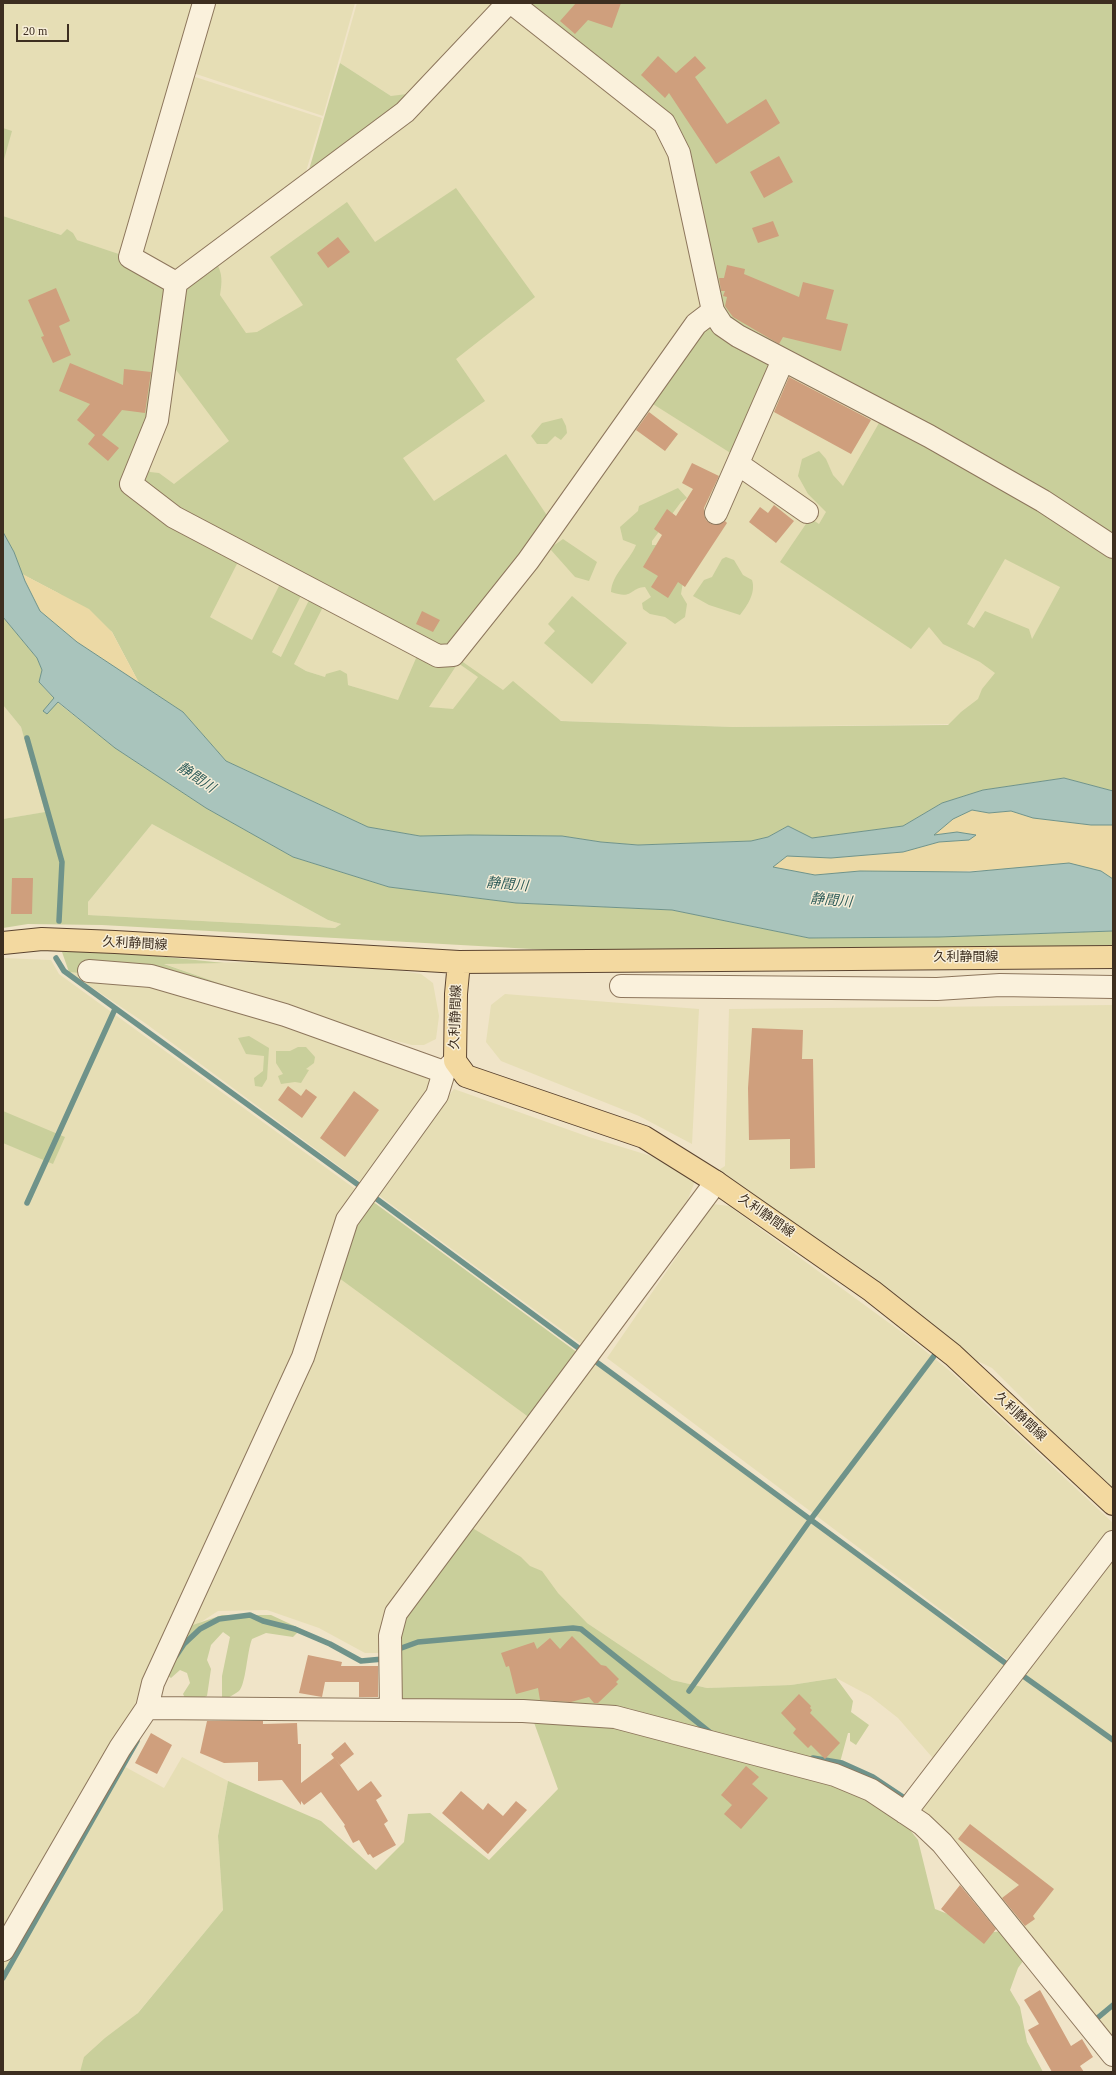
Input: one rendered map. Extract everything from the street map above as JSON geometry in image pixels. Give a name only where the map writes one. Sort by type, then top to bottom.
[{"type":"main road","name":"久利静間線","points":[[3,943],[42,939],[459,962],[1113,958]]},
{"type":"main road","name":"久利静間線","points":[[459,962],[450,1066],[466,1076],[644,1137],[716,1182],[872,1291],[953,1355],[1113,1504]]},
{"type":"street","points":[[176,283],[130,257],[204,3]]},
{"type":"street","points":[[508,3],[405,112],[176,283],[157,420],[131,484],[174,516],[438,656],[453,655],[528,561],[696,324],[713,310]]},
{"type":"street","points":[[512,3],[664,123],[679,153],[713,310],[722,325],[738,336],[929,436],[1003,478],[1043,501],[1113,547]]},
{"type":"street","points":[[716,513],[783,360]]},
{"type":"street","points":[[738,464],[807,512]]},
{"type":"street","points":[[3,1950],[120,1748],[147,1708],[153,1683],[303,1357],[347,1220],[437,1095],[450,1066],[159,978],[88,971]]},
{"type":"street","points":[[621,986],[914,989],[1000,985],[1113,987]]},
{"type":"street","points":[[391,1710],[390,1636],[396,1614],[716,1182]]},
{"type":"street","points":[[905,1813],[1113,1542]]},
{"type":"street","points":[[147,1708],[523,1711],[615,1717],[835,1775],[871,1790],[922,1824],[942,1843],[1113,2055]]},
{"type":"shaded area","points":[[3,3],[202,3],[128,257],[3,216]]},
{"type":"shaded area","points":[[206,3],[355,3],[323,116],[187,71]]},
{"type":"shaded area","points":[[357,3],[506,3],[406,110],[391,96],[340,63]]},
{"type":"shaded area","points":[[510,4],[661,127],[709,308],[527,560],[134,484],[178,284],[406,113]]},
{"type":"shaded area","points":[[186,74],[322,118],[302,185],[175,280],[132,256]]},
{"type":"shaded area","points":[[697,325],[1088,534],[1032,640],[964,724],[733,727],[564,721],[428,707],[394,700],[306,671],[210,617],[171,515],[437,658]]},
{"type":"shaded area","points":[[3,705],[21,727],[46,812],[3,819]]},
{"type":"shaded area","points":[[152,824],[328,920],[341,924],[335,928],[87,915],[88,902]]},
{"type":"shaded area","points":[[3,958],[51,960],[59,974],[358,1191],[298,1356],[130,1715],[3,1941]]},
{"type":"shaded area","points":[[278,962],[390,969],[421,974],[433,983],[439,1016],[436,1039],[424,1045],[412,1045],[340,1026],[162,963]]},
{"type":"shaded area","points":[[69,972],[151,981],[435,1074],[433,1091],[363,1184],[145,1023]]},
{"type":"shaded area","points":[[505,994],[699,1009],[692,1144],[639,1116],[501,1061],[486,1042],[491,1005]]},
{"type":"shaded area","points":[[1113,1005],[1113,1493],[1039,1425],[1035,1411],[992,1368],[963,1354],[923,1317],[714,1173],[725,1166],[729,1009]]},
{"type":"shaded area","points":[[454,1089],[589,1137],[651,1156],[695,1181],[688,1199],[588,1349],[373,1191]]},
{"type":"shaded area","points":[[713,1204],[729,1206],[907,1336],[951,1372],[1113,1523],[1113,1532],[1013,1664],[607,1358]]},
{"type":"shaded area","points":[[347,1232],[582,1356],[385,1653],[365,1653],[319,1628],[267,1610],[218,1611],[181,1635]]},
{"type":"shaded area","points":[[592,1362],[1010,1670],[938,1764],[898,1718],[870,1696],[836,1678],[791,1685],[707,1688],[672,1680],[587,1623],[395,1627]]},
{"type":"shaded area","points":[[1113,1546],[1113,2047],[910,1812]]},
{"type":"shaded area","points":[[182,1757],[228,1781],[218,1836],[223,1910],[89,2072],[3,2072],[3,1962],[118,1763],[164,1788]]},
{"type":"green space","points":[[522,3],[1113,3],[1113,542],[724,322],[683,151]]},
{"type":"green space","points":[[340,63],[391,96],[415,93],[304,187]]},
{"type":"green space","points":[[3,128],[12,131],[3,163]]},
{"type":"green space","points":[[456,188],[535,297],[456,359],[485,401],[403,458],[434,501],[506,454],[552,523],[452,653],[134,484],[144,460],[150,472],[159,473],[174,484],[229,441],[168,359],[178,284],[216,262],[220,270],[221,278],[220,295],[246,333],[257,332],[303,305],[270,257],[347,202],[375,242]]},
{"type":"green space","points":[[3,216],[61,235],[67,229],[73,233],[77,240],[128,257],[166,277],[156,420],[130,484],[242,554],[210,617],[252,640],[284,576],[305,588],[272,652],[281,657],[313,592],[327,599],[294,664],[306,671],[325,677],[326,674],[340,670],[347,674],[348,685],[398,700],[420,649],[460,660],[503,690],[513,681],[561,721],[733,727],[948,725],[961,712],[978,699],[982,689],[995,673],[980,662],[943,644],[929,627],[911,649],[780,562],[810,518],[819,524],[826,512],[808,494],[798,476],[802,459],[819,451],[826,459],[833,475],[843,486],[883,416],[1113,551],[1113,791],[1064,778],[983,790],[942,803],[903,826],[812,838],[788,826],[768,837],[751,841],[638,845],[601,842],[562,836],[420,836],[368,827],[226,761],[183,712],[139,683],[112,632],[58,593],[22,574],[14,552],[3,532]],"holes":[[[1005,559],[1060,587],[1032,639],[1029,629],[985,611],[974,628],[967,624]],[[458,663],[478,677],[453,709],[429,707]]]},
{"type":"green space","points":[[712,313],[782,362],[740,459],[645,399]]},
{"type":"green space","points":[[562,418],[566,426],[567,433],[561,440],[555,436],[547,444],[537,444],[531,436],[542,423]]},
{"type":"green space","points":[[678,488],[687,498],[681,502],[652,541],[652,545],[662,545],[683,582],[681,594],[687,604],[685,617],[675,624],[665,617],[650,614],[643,609],[642,603],[651,597],[645,587],[636,589],[631,593],[624,595],[611,592],[614,579],[636,545],[623,540],[620,527],[638,511],[639,506]]},
{"type":"green space","points":[[563,539],[597,562],[589,581],[575,577],[551,550],[553,546]]},
{"type":"green space","points":[[726,557],[734,560],[743,575],[752,580],[752,594],[746,607],[740,615],[709,605],[693,596],[704,580],[712,577],[722,559]]},
{"type":"green space","points":[[572,596],[627,643],[592,684],[544,643],[555,631],[548,624]]},
{"type":"green space","points":[[3,617],[37,658],[42,670],[39,682],[57,702],[115,748],[206,808],[293,857],[389,887],[516,903],[672,910],[809,938],[939,937],[1113,931],[1113,951],[622,954],[102,925],[28,924],[3,928],[3,819],[45,812],[21,727],[3,705]],"holes":[[[152,824],[328,920],[341,924],[335,928],[88,915],[88,902]]]},
{"type":"green space","points":[[62,952],[119,952],[224,963],[164,964],[282,1005],[151,981],[69,972]]},
{"type":"green space","points":[[249,1036],[269,1048],[267,1079],[262,1087],[255,1086],[254,1078],[263,1071],[264,1056],[246,1054],[238,1038]]},
{"type":"green space","points":[[298,1047],[306,1047],[315,1057],[314,1063],[306,1069],[309,1070],[301,1083],[295,1082],[281,1084],[278,1076],[283,1074],[276,1063],[276,1051],[290,1051]]},
{"type":"green space","points":[[3,1111],[65,1137],[53,1164],[3,1143]]},
{"type":"green space","points":[[368,1198],[582,1356],[534,1421],[335,1275]]},
{"type":"green space","points":[[469,1526],[521,1557],[530,1566],[542,1571],[558,1593],[587,1623],[672,1680],[707,1688],[791,1685],[836,1678],[853,1701],[851,1712],[869,1725],[856,1745],[850,1741],[850,1733],[848,1733],[839,1766],[715,1736],[628,1708],[623,1714],[398,1705],[395,1627]]},
{"type":"green space","points":[[222,1615],[271,1615],[301,1629],[293,1637],[266,1633],[252,1639],[245,1675],[241,1687],[239,1691],[225,1700],[222,1698],[222,1676],[230,1637],[223,1632],[211,1645],[207,1660],[211,1669],[207,1696],[191,1703],[186,1700],[183,1694],[190,1683],[187,1673],[180,1670],[171,1678],[165,1674],[186,1629]]},
{"type":"green space","points":[[532,1717],[634,1725],[832,1782],[884,1806],[903,1821],[918,1840],[935,1909],[994,1932],[1003,1931],[1026,1957],[1018,1968],[1010,1990],[1020,2007],[1027,2042],[1043,2072],[80,2072],[84,2057],[105,2038],[138,2013],[223,1910],[218,1836],[228,1781],[321,1821],[376,1870],[404,1842],[408,1814],[430,1813],[489,1860],[558,1789]]},
{"type":"sand","points":[[22,574],[89,609],[112,632],[139,683],[77,642],[40,611]]},
{"type":"sand","points":[[972,810],[989,813],[1011,811],[1033,818],[1091,825],[1113,825],[1113,879],[1101,871],[1014,869],[915,873],[860,871],[815,875],[772,867],[787,856],[831,858],[903,852],[939,842],[969,840],[975,835],[957,832],[933,835],[953,819]]},
{"type":"water","name":"静間川","points":[[3,532],[14,552],[25,581],[40,611],[77,642],[183,712],[226,761],[368,827],[420,836],[562,836],[601,842],[638,845],[751,841],[768,837],[788,826],[812,838],[903,826],[942,803],[983,790],[1064,778],[1113,791],[1113,825],[1091,825],[1033,818],[1011,811],[989,813],[972,810],[953,819],[934,835],[957,832],[976,835],[969,840],[939,842],[903,852],[831,858],[787,856],[773,867],[815,875],[860,871],[970,872],[1069,863],[1101,871],[1113,879],[1113,931],[939,937],[809,938],[672,910],[516,903],[389,887],[293,857],[206,808],[115,748],[58,702],[47,714],[43,711],[54,698],[39,682],[42,670],[37,658],[3,617]]},
{"type":"building","points":[[576,3],[621,3],[612,28],[588,20],[575,34],[560,21]]},
{"type":"building","points":[[658,56],[676,73],[695,56],[706,68],[695,77],[727,124],[766,99],[780,123],[716,164],[669,93],[665,98],[641,75]]},
{"type":"building","points":[[779,156],[793,182],[764,198],[750,172]]},
{"type":"building","points":[[773,221],[779,236],[758,243],[752,228]]},
{"type":"building","points":[[338,237],[350,252],[328,268],[317,253]]},
{"type":"building","points":[[727,265],[745,269],[744,274],[799,297],[803,282],[834,290],[826,319],[848,324],[841,351],[783,337],[779,344],[733,317],[725,306],[727,297],[723,296],[725,291],[721,291],[719,278],[724,278]]},
{"type":"building","points":[[56,288],[70,321],[59,326],[71,355],[53,363],[41,337],[44,336],[28,300]]},
{"type":"building","points":[[70,363],[123,385],[124,369],[151,372],[145,413],[122,410],[102,435],[119,448],[108,461],[88,444],[95,435],[77,420],[90,404],[59,391]]},
{"type":"building","points":[[789,377],[871,420],[851,454],[774,412]]},
{"type":"building","points":[[649,412],[678,434],[665,451],[636,430]]},
{"type":"building","points":[[692,463],[719,476],[704,508],[704,514],[706,520],[711,524],[717,525],[725,521],[727,523],[685,587],[678,582],[668,598],[651,587],[658,576],[643,567],[662,535],[654,529],[667,509],[676,516],[693,489],[682,483]]},
{"type":"building","points":[[774,505],[794,521],[776,543],[749,522],[760,507],[768,513]]},
{"type":"building","points":[[422,611],[440,620],[433,632],[416,624]]},
{"type":"building","points":[[12,878],[33,878],[32,914],[11,914]]},
{"type":"building","points":[[752,1028],[803,1030],[802,1059],[813,1059],[815,1168],[790,1169],[790,1139],[749,1140],[748,1088]]},
{"type":"building","points":[[288,1086],[301,1096],[306,1089],[317,1097],[302,1118],[278,1100]]},
{"type":"building","points":[[354,1091],[379,1110],[345,1157],[320,1138]]},
{"type":"building","points":[[572,1636],[601,1665],[606,1666],[619,1679],[616,1682],[618,1684],[598,1703],[594,1703],[589,1697],[571,1702],[540,1700],[538,1688],[516,1694],[509,1666],[506,1667],[501,1653],[534,1642],[537,1649],[550,1638],[560,1649]]},
{"type":"building","points":[[308,1655],[342,1662],[341,1666],[378,1666],[378,1697],[359,1697],[359,1682],[325,1682],[322,1697],[299,1693]]},
{"type":"building","points":[[799,1694],[811,1706],[810,1708],[812,1710],[810,1713],[840,1743],[825,1759],[811,1745],[808,1748],[793,1733],[796,1729],[781,1713]]},
{"type":"building","points":[[207,1721],[263,1721],[263,1724],[297,1723],[298,1744],[301,1744],[301,1783],[334,1758],[331,1754],[345,1742],[354,1754],[340,1765],[335,1758],[358,1791],[371,1781],[382,1796],[376,1800],[388,1821],[384,1824],[396,1845],[373,1858],[370,1854],[368,1855],[359,1840],[353,1843],[344,1826],[345,1825],[321,1792],[304,1805],[301,1801],[301,1805],[282,1780],[258,1781],[258,1762],[224,1763],[200,1753]]},
{"type":"building","points":[[151,1733],[172,1745],[157,1774],[135,1763]]},
{"type":"building","points":[[746,1766],[759,1777],[752,1784],[768,1798],[741,1829],[724,1814],[732,1805],[721,1795]]},
{"type":"building","points":[[461,1791],[483,1810],[488,1803],[503,1816],[516,1801],[527,1810],[488,1854],[442,1813]]},
{"type":"building","points":[[970,1824],[1054,1889],[1033,1916],[1035,1919],[1025,1926],[1002,1898],[1019,1885],[958,1839]]},
{"type":"building","points":[[960,1885],[996,1929],[984,1944],[941,1909]]},
{"type":"building","points":[[1040,1990],[1071,2046],[1082,2039],[1093,2057],[1080,2066],[1084,2072],[1052,2072],[1028,2030],[1039,2024],[1024,2000]]},
{"type":"waterway","points":[[27,738],[62,862],[59,921]]},
{"type":"waterway","points":[[56,958],[64,971],[364,1189]]},
{"type":"waterway","points":[[27,1203],[115,1009]]},
{"type":"waterway","points":[[370,1194],[584,1352]]},
{"type":"waterway","points":[[689,1691],[811,1519],[934,1356]]},
{"type":"waterway","points":[[591,1358],[1012,1668]]},
{"type":"waterway","points":[[176,1656],[184,1644],[200,1629],[219,1619],[250,1615],[263,1621],[295,1629],[330,1644],[361,1661],[383,1659]]},
{"type":"waterway","points":[[396,1650],[418,1642],[573,1628],[581,1629],[712,1734]]},
{"type":"waterway","points":[[1019,1673],[1113,1740]]},
{"type":"waterway","points":[[3,1978],[137,1741]]},
{"type":"waterway","points":[[813,1758],[842,1763],[873,1777],[903,1797]]},
{"type":"waterway","points":[[1095,2020],[1113,2005]]}]
